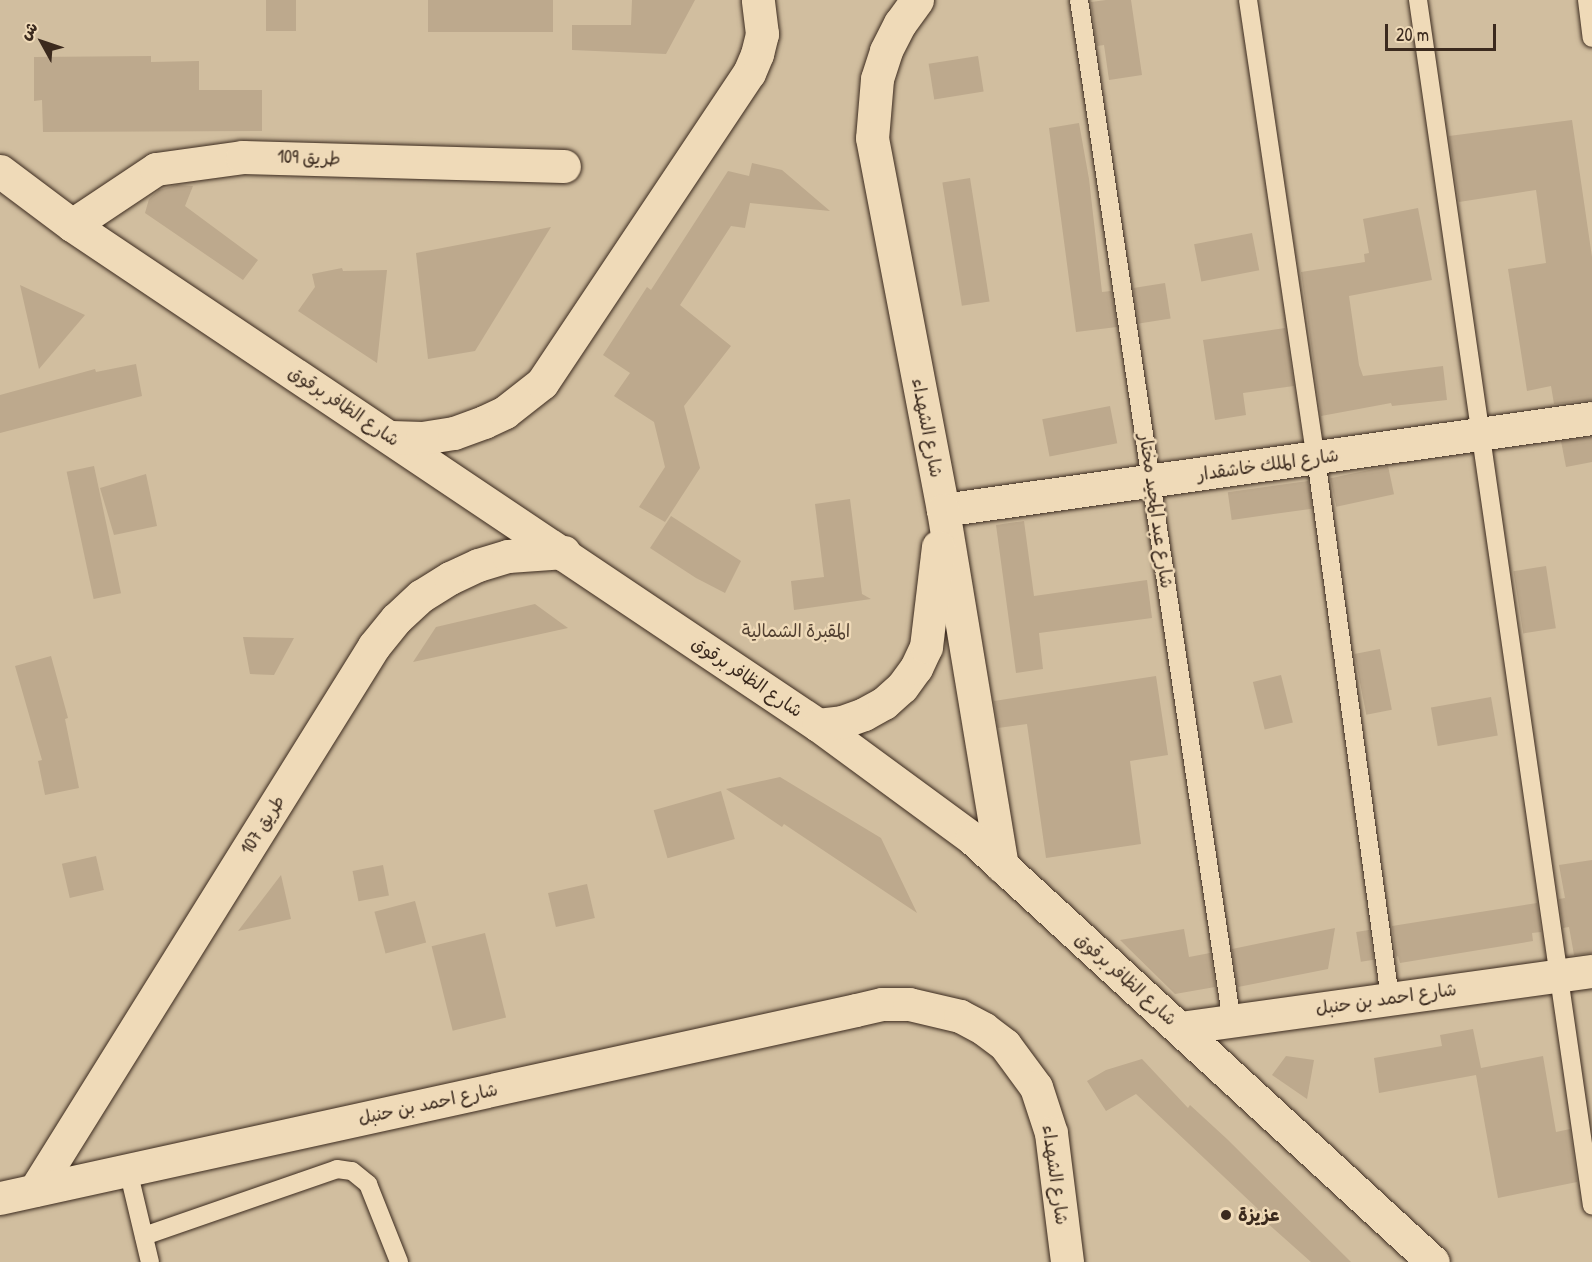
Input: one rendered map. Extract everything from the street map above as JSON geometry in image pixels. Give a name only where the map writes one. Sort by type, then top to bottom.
[{"type":"street","points":[[391,437],[422,438],[443,435],[484,422],[505,412],[542,383],[749,73],[762,34],[758,0]]},
{"type":"street","name":"شارع الشهداء","points":[[917,0],[900,22],[880,70],[872,109],[872,138],[943,510],[1002,867]]},
{"type":"street","name":"طريق 109","points":[[72,225],[156,169],[242,157],[564,166]]},
{"type":"street","name":"شارع الظافر برقوق","points":[[0,171],[72,225],[564,552],[818,725],[972,838],[1433,1262]]},
{"type":"street","name":"شارع الملك خاشقدار","points":[[943,510],[1592,418]]},
{"type":"street","points":[[818,725],[853,718],[884,703],[902,687],[916,668],[926,647],[943,510]]},
{"type":"street","name":"طريق 107","points":[[35,1190],[374,646],[396,619],[421,596],[450,578],[478,565],[508,556],[564,552]]},
{"type":"street","name":"شارع احمد بن حنبل","points":[[1180,1028],[1592,971]]},
{"type":"street","name":"شارع الشهداء","points":[[856,1010],[882,1004],[909,1004],[960,1016],[1005,1045],[1023,1066],[1036,1087],[1051,1133],[1067,1262]]},
{"type":"street","name":"شارع احمد بن حنبل","points":[[0,1198],[856,1010]]},
{"type":"lane","name":"شارع عبد المجيد مختار","points":[[1079,0],[1232,1022]]},
{"type":"lane","points":[[1248,0],[1316,458],[1390,998]]},
{"type":"lane","points":[[1418,0],[1592,1206]]},
{"type":"lane","points":[[1587,0],[1592,38]]},
{"type":"lane","points":[[144,1236],[337,1169],[352,1171],[368,1184],[399,1262]]},
{"type":"lane","points":[[128,1170],[150,1262]]},
{"type":"green space","name":"المقبرة الشمالية","points":[[0,0],[1592,0],[1592,1262],[0,1262]]},
{"type":"building","points":[[266,0],[296,0],[296,31],[266,31]]},
{"type":"building","points":[[428,0],[553,0],[553,32],[428,32]]},
{"type":"building","points":[[632,0],[695,0],[666,54],[572,50],[572,25],[631,25]]},
{"type":"building","points":[[1131,0],[1142,75],[1109,80],[1104,45],[1097,46],[1091,2]]},
{"type":"building","points":[[151,56],[151,62],[199,61],[199,90],[262,90],[262,131],[43,132],[42,100],[34,101],[34,57]]},
{"type":"building","points":[[978,56],[984,92],[934,99],[929,64]]},
{"type":"building","points":[[1572,120],[1592,257],[1592,400],[1554,404],[1551,386],[1527,391],[1508,269],[1546,263],[1536,190],[1459,202],[1449,136]]},
{"type":"building","points":[[1079,123],[1089,179],[1102,292],[1111,291],[1117,327],[1076,332],[1049,128]]},
{"type":"building","points":[[752,163],[782,170],[830,211],[750,203],[745,228],[731,226],[680,305],[731,346],[684,406],[700,468],[665,522],[639,507],[665,467],[654,422],[614,396],[630,373],[603,355],[647,287],[651,290],[728,171],[749,176]]},
{"type":"building","points":[[970,178],[990,301],[962,306],[942,182]]},
{"type":"building","points":[[177,185],[193,186],[185,206],[258,260],[243,280],[145,213],[149,199],[159,190]]},
{"type":"building","points":[[1418,208],[1432,280],[1349,296],[1359,365],[1363,376],[1443,366],[1447,400],[1392,406],[1391,403],[1321,416],[1301,272],[1365,262],[1364,254],[1369,253],[1363,219]]},
{"type":"building","points":[[551,227],[475,351],[428,359],[416,253]]},
{"type":"building","points":[[1252,233],[1259,270],[1201,282],[1194,244]]},
{"type":"building","points":[[342,268],[343,271],[387,270],[377,363],[298,311],[315,287],[312,274]]},
{"type":"building","points":[[1165,283],[1171,319],[1139,324],[1133,288]]},
{"type":"building","points":[[20,285],[85,315],[39,369]]},
{"type":"building","points":[[1285,328],[1294,386],[1243,393],[1246,415],[1215,420],[1203,340]]},
{"type":"building","points":[[136,364],[142,396],[0,433],[0,395],[95,369],[96,372]]},
{"type":"building","points":[[1110,406],[1117,443],[1050,456],[1042,419]]},
{"type":"building","points":[[1592,437],[1592,462],[1566,467],[1561,441]]},
{"type":"building","points":[[94,466],[121,593],[94,599],[67,472]]},
{"type":"building","points":[[1388,466],[1394,494],[1336,507],[1330,478]]},
{"type":"building","points":[[146,474],[157,526],[114,535],[100,488]]},
{"type":"building","points":[[1308,481],[1312,509],[1232,520],[1228,492]]},
{"type":"building","points":[[850,499],[862,594],[871,599],[794,610],[791,581],[824,577],[815,504]]},
{"type":"building","points":[[671,516],[741,561],[725,593],[696,578],[650,548]]},
{"type":"building","points":[[1024,521],[1034,596],[1147,580],[1152,618],[1039,633],[1043,669],[1016,673],[996,525]]},
{"type":"building","points":[[1546,566],[1556,628],[1523,633],[1513,571]]},
{"type":"building","points":[[535,604],[568,628],[413,662],[436,627]]},
{"type":"building","points":[[243,637],[294,638],[274,675],[250,674]]},
{"type":"building","points":[[1380,649],[1392,710],[1366,715],[1354,654]]},
{"type":"building","points":[[51,656],[68,718],[65,719],[79,788],[45,795],[38,761],[42,760],[15,666]]},
{"type":"building","points":[[1281,675],[1293,723],[1265,730],[1253,682]]},
{"type":"building","points":[[1156,676],[1168,755],[1130,761],[1141,844],[1046,858],[1027,724],[998,728],[994,701]]},
{"type":"building","points":[[1491,697],[1498,735],[1438,746],[1431,708]]},
{"type":"building","points":[[780,777],[881,838],[917,913],[784,824],[782,827],[726,789]]},
{"type":"building","points":[[721,791],[735,839],[667,858],[654,810]]},
{"type":"building","points":[[96,856],[104,890],[70,898],[62,864]]},
{"type":"building","points":[[1592,860],[1592,953],[1574,955],[1569,927],[1563,928],[1559,899],[1565,898],[1559,865]]},
{"type":"building","points":[[383,865],[389,895],[358,901],[353,871]]},
{"type":"building","points":[[281,875],[291,919],[238,931]]},
{"type":"building","points":[[587,884],[595,918],[556,927],[548,893]]},
{"type":"building","points":[[415,901],[426,943],[386,953],[374,912]]},
{"type":"building","points":[[1537,903],[1541,932],[1532,933],[1533,941],[1400,963],[1398,956],[1396,957],[1392,926]]},
{"type":"building","points":[[1335,928],[1328,969],[1238,987],[1232,949]]},
{"type":"building","points":[[1184,929],[1189,957],[1210,953],[1215,987],[1175,994],[1120,940]]},
{"type":"building","points":[[1369,930],[1374,960],[1361,962],[1356,932]]},
{"type":"building","points":[[485,933],[506,1017],[453,1031],[432,946]]},
{"type":"building","points":[[1473,1029],[1481,1068],[1543,1056],[1556,1132],[1570,1129],[1577,1182],[1498,1198],[1476,1075],[1379,1093],[1374,1058],[1442,1046],[1440,1035]]},
{"type":"building","points":[[1286,1056],[1314,1060],[1307,1099],[1272,1075]]},
{"type":"building","points":[[1142,1059],[1188,1108],[1190,1105],[1227,1139],[1351,1262],[1311,1262],[1255,1212],[1258,1209],[1136,1094],[1106,1111],[1087,1081],[1106,1070]]},
{"type":"place","name":"عزيزة","points":[[1226,1215]]}]
